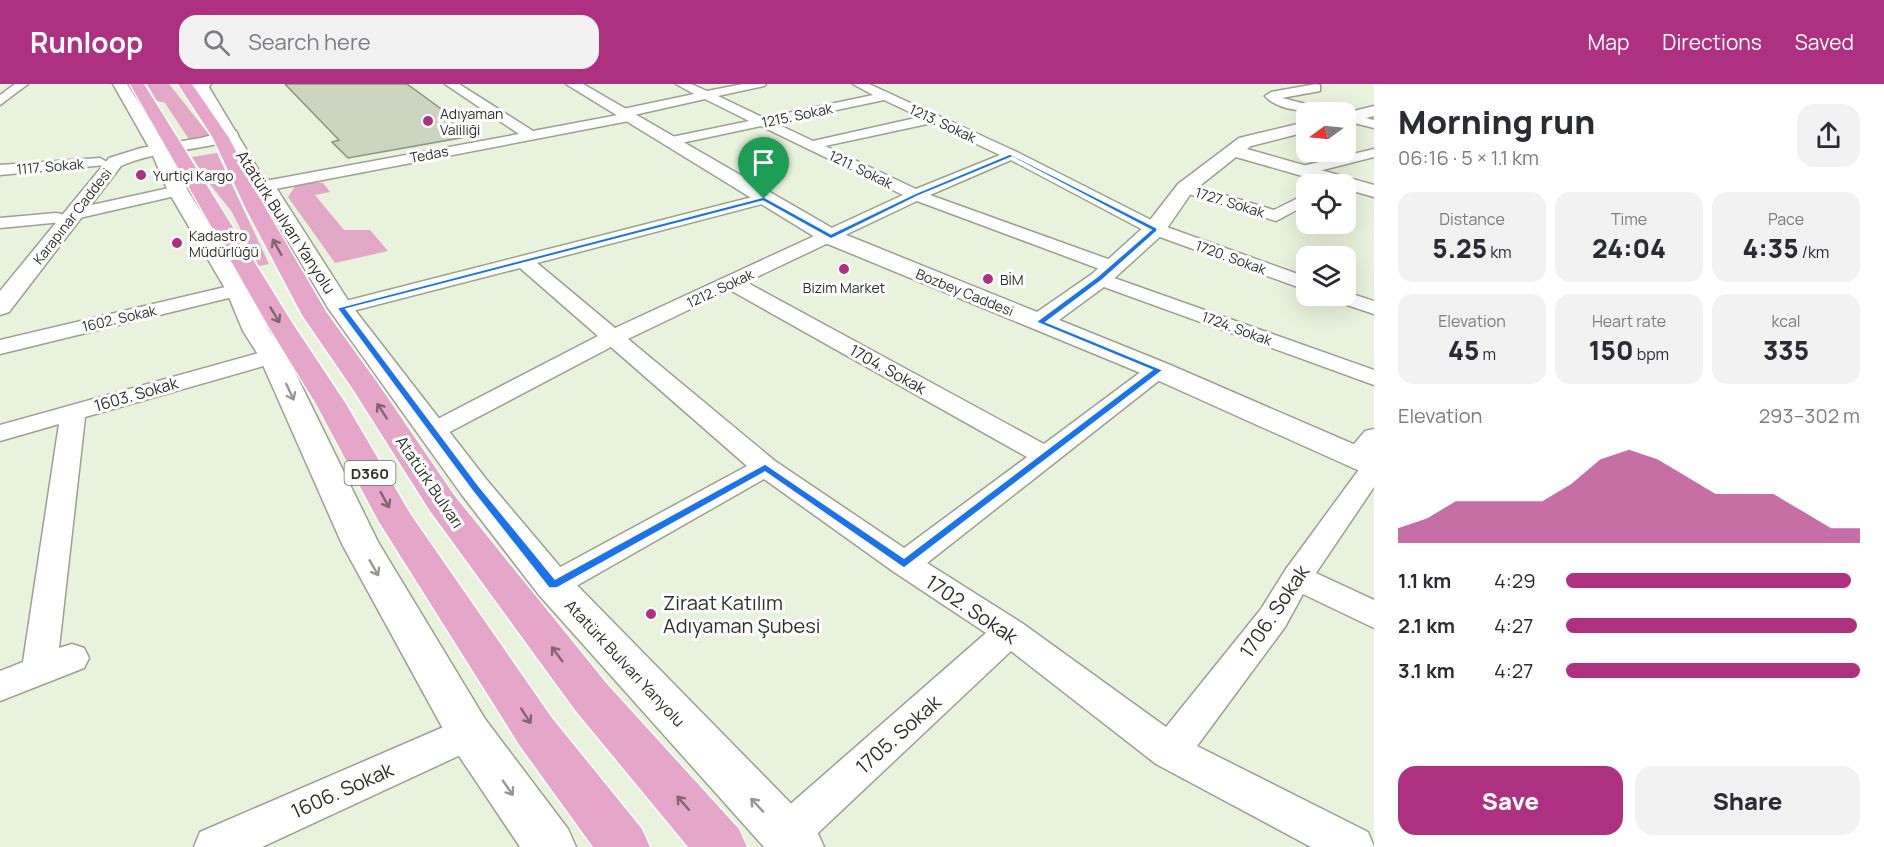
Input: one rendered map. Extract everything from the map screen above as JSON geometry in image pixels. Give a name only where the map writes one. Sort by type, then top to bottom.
[{"type":"highway","name":"D360","points":[[137,84],[162,139],[331,404],[397,522],[536,732],[624,847]]},
{"type":"highway","name":"Atatürk Bulvarı","points":[[226,136],[256,209],[315,315],[369,391],[442,503],[591,697],[721,847]]},
{"type":"street","points":[[0,86],[23,84]]},
{"type":"street","points":[[0,101],[23,84]]},
{"type":"street","points":[[120,84],[162,139],[178,191],[238,290],[256,331],[273,356],[360,544],[469,733],[550,847]]},
{"type":"street","name":"Atatürk Bulvarı Yanyolu","points":[[198,84],[226,136],[254,177],[265,186],[341,308],[474,487],[553,585],[792,841]]},
{"type":"street","points":[[451,84],[530,135]]},
{"type":"street","name":"Bozbey Caddesi","points":[[573,84],[831,237],[1158,370],[1368,463]]},
{"type":"street","name":"1211. Sokak","points":[[682,84],[916,195],[1106,273]]},
{"type":"street","name":"Tedas","points":[[265,186],[530,135],[760,84]]},
{"type":"street","name":"1213. Sokak","points":[[859,84],[1012,155],[1155,229]]},
{"type":"street","points":[[1296,105],[1276,100],[1272,96],[1316,88]]},
{"type":"street","name":"1215. Sokak","points":[[672,141],[886,96]]},
{"type":"street","points":[[1356,115],[1374,111]]},
{"type":"street","points":[[812,145],[935,118]]},
{"type":"street","points":[[1356,119],[1374,123]]},
{"type":"street","points":[[1040,322],[1106,273],[1155,229],[1185,188],[1245,142],[1296,129]]},
{"type":"street","name":"Karapınar Caddesi","points":[[0,307],[65,216],[100,162],[162,139],[226,136]]},
{"type":"street","name":"Karapınar Caddesi","points":[[0,282],[115,162],[162,139]]},
{"type":"street","points":[[1234,151],[1314,174]]},
{"type":"street","points":[[1303,170],[1374,153]]},
{"type":"street","name":"1212. Sokak","points":[[433,431],[614,337],[831,237],[916,195],[1012,155]]},
{"type":"street","name":"1117. Sokak","points":[[0,170],[100,162]]},
{"type":"street","points":[[1356,187],[1374,191]]},
{"type":"street","name":"1727. Sokak","points":[[1185,188],[1276,216],[1296,205]]},
{"type":"street","points":[[0,223],[65,216],[178,191]]},
{"type":"street","points":[[341,308],[764,199]]},
{"type":"street","name":"1720. Sokak","points":[[1155,229],[1296,280]]},
{"type":"street","name":"1702. Sokak","points":[[523,261],[765,467],[904,564],[1010,632],[1170,752],[1353,847]]},
{"type":"street","name":"1724. Sokak","points":[[1106,273],[1374,378]]},
{"type":"street","name":"1704. Sokak","points":[[732,283],[1044,455]]},
{"type":"street","name":"1602. Sokak","points":[[0,347],[238,290]]},
{"type":"street","points":[[1356,302],[1374,308]]},
{"type":"street","name":"1603. Sokak","points":[[0,433],[273,356]]},
{"type":"street","points":[[904,564],[1158,370]]},
{"type":"street","points":[[39,670],[73,412]]},
{"type":"street","name":"1706. Sokak","points":[[1170,752],[1273,618],[1368,463],[1374,438]]},
{"type":"street","points":[[553,585],[765,467]]},
{"type":"street","points":[[1297,577],[1374,615]]},
{"type":"street","name":"1705. Sokak","points":[[792,841],[1010,632]]},
{"type":"street","points":[[0,686],[72,658]]},
{"type":"street","name":"1606. Sokak","points":[[215,847],[469,733]]},
{"type":"shaded area","points":[[147,84],[169,84],[211,137],[190,141],[165,103],[157,101]]},
{"type":"shaded area","points":[[217,153],[269,264],[259,266],[232,212],[192,157]]},
{"type":"shaded area","points":[[310,182],[323,183],[330,192],[315,195],[344,230],[370,230],[388,251],[335,263],[288,197],[296,185]]},
{"type":"building","name":"Adıyaman Valiliği","points":[[285,84],[407,84],[477,135],[348,158],[332,142],[339,140]]},
{"type":"place","name":"Adıyaman Valiliği","points":[[428,121]]},
{"type":"place","name":"Yurtiçi Kargo","points":[[141,175]]},
{"type":"place","name":"Kadastro Müdürlüğü","points":[[177,243]]},
{"type":"place","name":"Bizim Market","points":[[844,269]]},
{"type":"place","name":"BİM","points":[[988,279]]},
{"type":"place","name":"Ziraat Katılım Adıyaman Şubesi","points":[[651,614]]},
{"type":"route","points":[[1012,155],[1155,229],[1100,279],[1040,322],[1158,370],[904,564],[765,467],[553,585],[474,487],[341,308],[764,199],[831,237],[916,195],[1012,155]]}]
